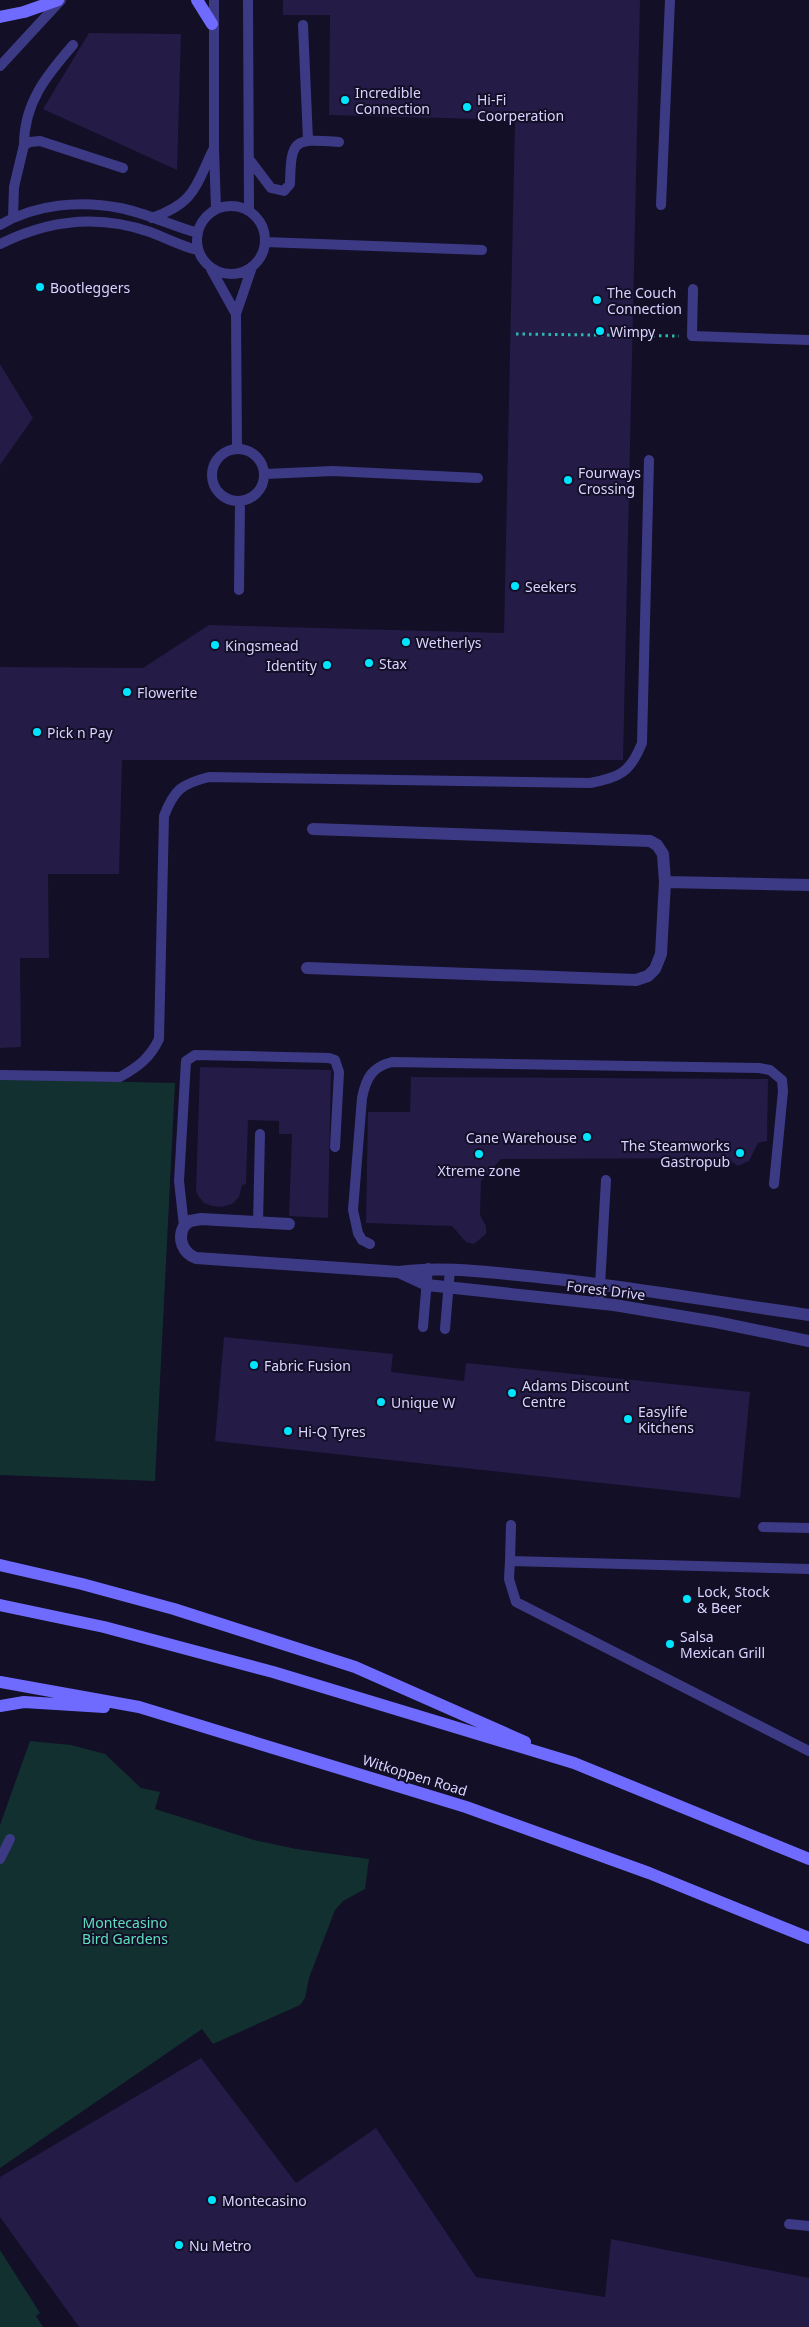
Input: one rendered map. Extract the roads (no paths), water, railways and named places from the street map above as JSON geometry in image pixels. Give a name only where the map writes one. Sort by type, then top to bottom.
[{"type":"main road","points":[[0,17],[24,12],[58,0]]},
{"type":"main road","points":[[197,0],[212,24]]},
{"type":"main road","points":[[0,1565],[82,1584],[174,1609],[355,1667],[574,1763],[809,1859]]},
{"type":"main road","points":[[0,1605],[104,1626],[273,1672],[574,1763]]},
{"type":"main road","name":"Witkoppen Road","points":[[0,1682],[139,1707],[466,1807],[649,1873],[809,1938]]},
{"type":"main road","points":[[0,1706],[24,1702],[124,1709],[139,1707]]},
{"type":"street","points":[[307,968],[636,980],[648,976],[654,969],[661,954],[665,882],[663,854],[657,845],[650,840],[313,829]]},
{"type":"street","points":[[665,882],[809,886]]},
{"type":"street","points":[[184,1226],[190,1221],[201,1219],[289,1224]]},
{"type":"street","name":"Forest Drive","points":[[184,1226],[181,1239],[184,1250],[188,1255],[196,1258],[399,1272],[428,1268],[450,1269],[600,1283],[809,1315]]},
{"type":"street","name":"Forest Drive","points":[[399,1272],[427,1285],[599,1303],[716,1322],[809,1341]]},
{"type":"lane","points":[[0,66],[61,0]]},
{"type":"lane","points":[[214,0],[212,24],[216,208]]},
{"type":"lane","points":[[248,0],[249,211]]},
{"type":"lane","points":[[661,205],[670,0]]},
{"type":"lane","points":[[302,25],[308,140]]},
{"type":"lane","points":[[13,218],[15,180],[24,145],[24,130],[31,104],[50,71],[72,45]]},
{"type":"lane","points":[[249,159],[271,188],[284,191],[290,184],[291,155],[296,148],[308,140],[339,142]]},
{"type":"lane","points":[[24,145],[40,141],[123,168]]},
{"type":"lane","points":[[152,218],[170,212],[185,202],[198,184],[214,149]]},
{"type":"lane","points":[[0,225],[37,209],[94,204],[121,208],[198,232]]},
{"type":"lane","points":[[236,314],[212,269],[197,250],[201,221],[216,208],[232,205],[249,211],[258,219],[264,230],[265,242],[263,252],[252,267],[236,314],[237,449]]},
{"type":"lane","points":[[0,244],[55,224],[74,221],[105,221],[149,232],[197,250]]},
{"type":"lane","points":[[265,242],[482,250]]},
{"type":"lane","points":[[212,269],[221,273],[232,274],[243,272],[252,267]]},
{"type":"lane","points":[[693,289],[692,336],[809,340]]},
{"type":"lane","points":[[237,449],[253,453],[259,458],[265,474],[264,482],[255,496],[240,502],[231,501],[217,492],[212,476],[212,468],[221,455],[237,449]]},
{"type":"lane","points":[[0,1075],[120,1077],[144,1062],[153,1051],[159,1039],[164,816],[172,796],[182,787],[209,777],[590,783],[624,773],[635,760],[642,744],[650,460]]},
{"type":"lane","points":[[265,474],[334,472],[478,478]]},
{"type":"lane","points":[[239,590],[240,502]]},
{"type":"lane","points":[[184,1226],[178,1181],[186,1061],[189,1057],[195,1055],[329,1058],[335,1060],[339,1072],[335,1147]]},
{"type":"lane","points":[[370,1244],[362,1240],[358,1233],[353,1210],[362,1098],[365,1083],[372,1071],[392,1062],[749,1068],[770,1070],[782,1080],[783,1091],[774,1184]]},
{"type":"lane","points":[[258,1223],[260,1134]]},
{"type":"lane","points":[[599,1303],[606,1180]]},
{"type":"lane","points":[[423,1327],[428,1268]]},
{"type":"lane","points":[[445,1329],[450,1269]]},
{"type":"lane","points":[[511,1525],[509,1579],[516,1602],[809,1751]]},
{"type":"lane","points":[[763,1527],[809,1528]]},
{"type":"lane","points":[[510,1561],[809,1569]]},
{"type":"lane","points":[[0,1859],[10,1839]]},
{"type":"lane","points":[[789,2224],[809,2226]]},
{"type":"place","name":"Incredible Connection","points":[[345,100]]},
{"type":"place","name":"Hi-Fi Coorperation","points":[[467,107]]},
{"type":"place","name":"Bootleggers","points":[[40,287]]},
{"type":"place","name":"The Couch Connection","points":[[597,300]]},
{"type":"place","name":"Wimpy","points":[[600,331]]},
{"type":"place","name":"Fourways Crossing","points":[[568,480]]},
{"type":"place","name":"Seekers","points":[[515,586]]},
{"type":"place","name":"Wetherlys","points":[[406,642]]},
{"type":"place","name":"Kingsmead","points":[[215,645]]},
{"type":"place","name":"Stax","points":[[369,663]]},
{"type":"place","name":"Identity","points":[[327,665]]},
{"type":"place","name":"Flowerite","points":[[127,692]]},
{"type":"place","name":"Pick n Pay","points":[[37,732]]},
{"type":"place","name":"Cane Warehouse","points":[[587,1137]]},
{"type":"place","name":"The Steamworks Gastropub","points":[[740,1153]]},
{"type":"place","name":"Xtreme zone","points":[[479,1154]]},
{"type":"place","name":"Fabric Fusion","points":[[254,1365]]},
{"type":"place","name":"Adams Discount Centre","points":[[512,1393]]},
{"type":"place","name":"Unique W","points":[[381,1402]]},
{"type":"place","name":"Easylife Kitchens","points":[[628,1419]]},
{"type":"place","name":"Hi-Q Tyres","points":[[288,1431]]},
{"type":"place","name":"Lock, Stock & Beer","points":[[687,1599]]},
{"type":"place","name":"Salsa Mexican Grill","points":[[670,1644]]},
{"type":"place","name":"Montecasino","points":[[212,2200]]},
{"type":"place","name":"Nu Metro","points":[[179,2245]]},
{"type":"park label","name":"Montecasino Bird Gardens","points":[[125,1930]]}]
